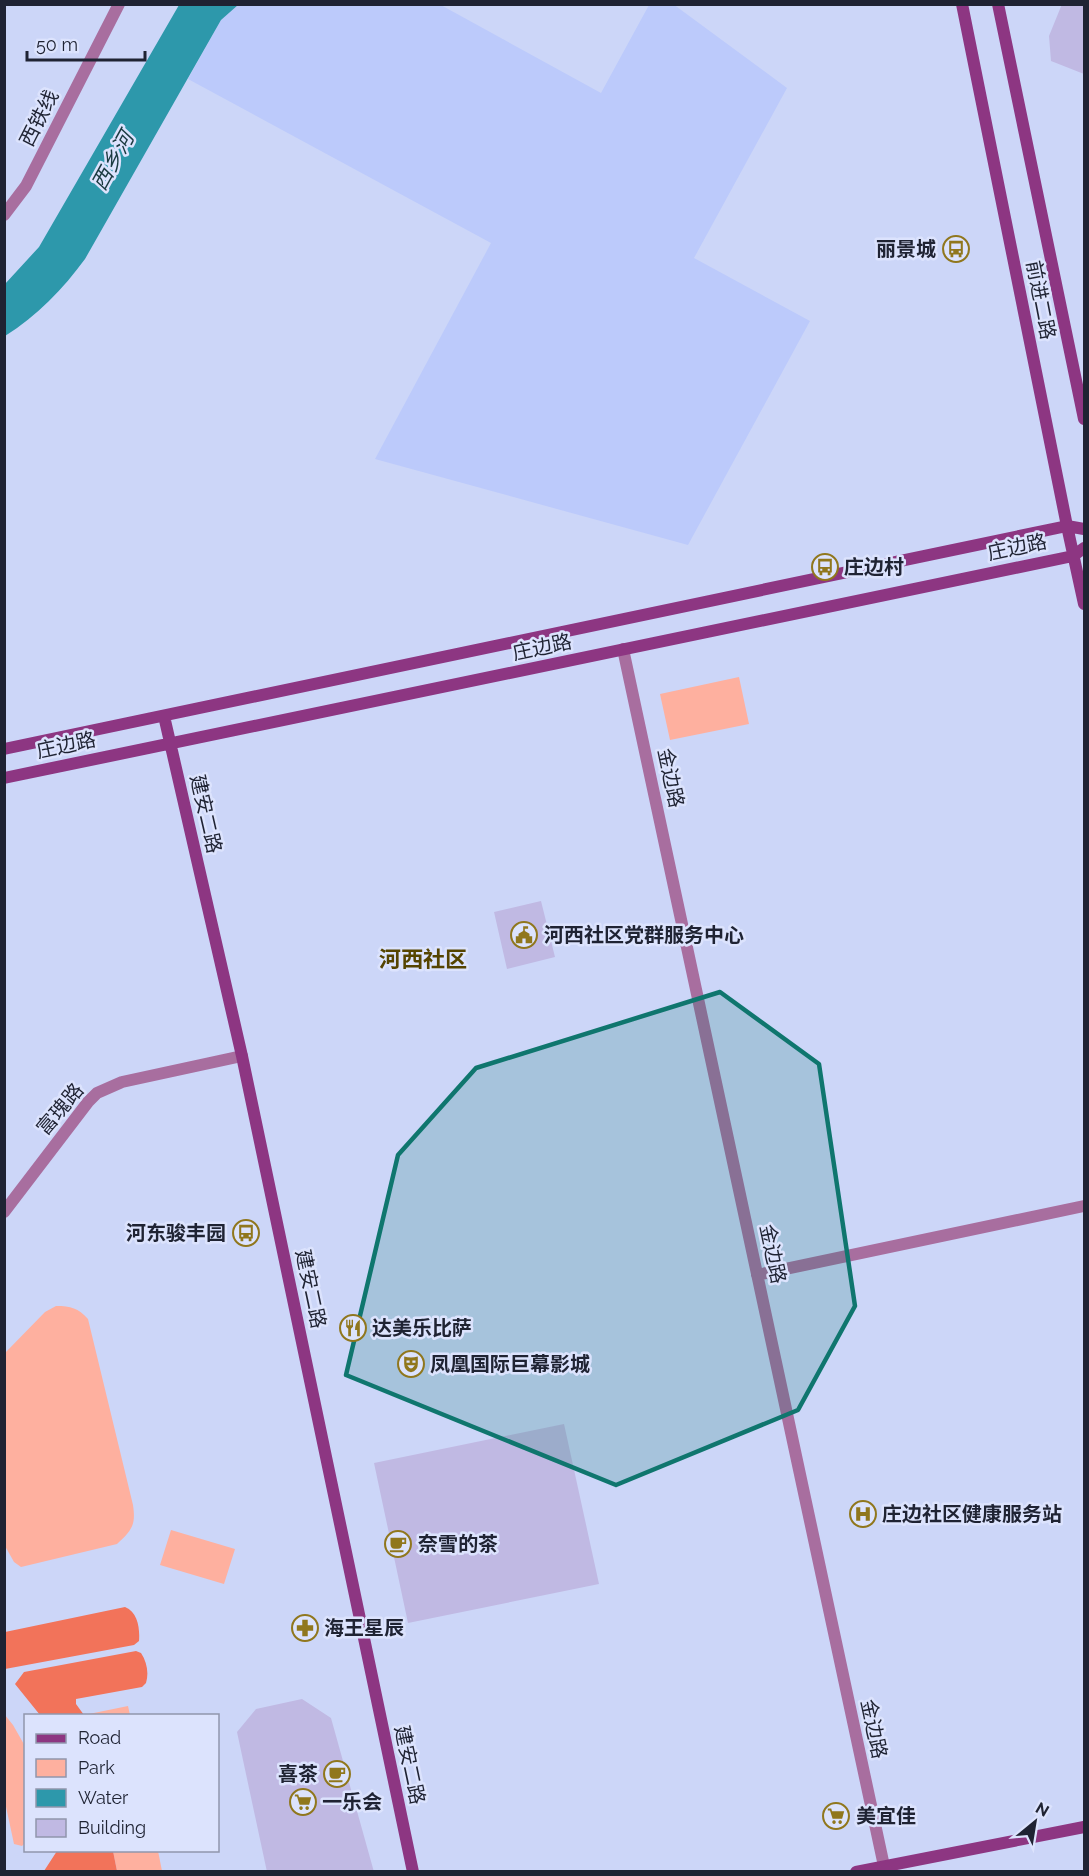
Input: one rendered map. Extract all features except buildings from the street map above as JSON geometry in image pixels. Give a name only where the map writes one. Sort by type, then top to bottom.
[{"type":"main road","name":"前进二路","points":[[962,4],[1066,526],[1084,604]]},
{"type":"main road","name":"前进二路","points":[[998,4],[1084,419]]},
{"type":"main road","name":"庄边路","points":[[4,749],[1066,526],[1084,529]]},
{"type":"main road","name":"庄边路","points":[[4,778],[1073,556],[1084,548]]},
{"type":"main road","name":"建安二路","points":[[164,716],[242,1056],[413,1872]]},
{"type":"main road","points":[[856,1872],[1084,1827]]},
{"type":"street","name":"西铁线","points":[[4,215],[26,186],[119,4]]},
{"type":"street","name":"金边路","points":[[623,650],[884,1866]]},
{"type":"street","name":"富瑰路","points":[[4,1212],[97,1093],[122,1082],[242,1056]]},
{"type":"street","points":[[757,1275],[1084,1206]]},
{"type":"highlighted area","points":[[720,992],[819,1064],[855,1306],[798,1410],[616,1485],[346,1375],[398,1155],[476,1068]]},
{"type":"shaded area","points":[[439,4],[601,93],[649,5],[673,4],[787,88],[694,258],[810,321],[688,545],[375,459],[491,243],[188,79],[221,20],[238,5]]},
{"type":"shaded area","points":[[125,1607],[133,1613],[138,1626],[139,1641],[134,1645],[5,1669],[5,1632]]},
{"type":"shaded area","points":[[136,1651],[141,1653],[146,1664],[147,1675],[146,1683],[142,1687],[76,1699],[76,1704],[83,1714],[39,1714],[15,1684],[24,1672]]},
{"type":"shaded area","points":[[56,1852],[113,1852],[117,1871],[44,1871]]},
{"type":"green space","points":[[739,677],[749,724],[670,740],[660,694]]},
{"type":"green space","points":[[56,1306],[74,1308],[88,1319],[133,1505],[134,1518],[129,1531],[117,1544],[21,1567],[14,1562],[5,1546],[5,1353],[45,1312]]},
{"type":"green space","points":[[171,1530],[235,1549],[224,1584],[160,1565]]},
{"type":"green space","points":[[128,1706],[130,1714],[89,1714]]},
{"type":"green space","points":[[5,1715],[24,1744],[24,1844],[22,1846],[14,1844],[5,1802]]},
{"type":"green space","points":[[113,1852],[158,1852],[162,1871],[117,1871]]},
{"type":"water","name":"西乡河","points":[[179,5],[238,5],[221,20],[85,259],[49,301],[5,336],[5,284],[39,247]]},
{"type":"place","name":"丽景城","points":[[956,249]]},
{"type":"place","name":"庄边村","points":[[825,567]]},
{"type":"place","name":"河西社区党群服务中心","points":[[524,935]]},
{"type":"place","name":"河东骏丰园","points":[[246,1233]]},
{"type":"place","name":"达美乐比萨","points":[[353,1328]]},
{"type":"place","name":"凤凰国际巨幕影城","points":[[411,1364]]},
{"type":"place","name":"庄边社区健康服务站","points":[[863,1514]]},
{"type":"place","name":"奈雪的茶","points":[[398,1544]]},
{"type":"place","name":"海王星辰","points":[[305,1628]]},
{"type":"place","name":"喜茶","points":[[337,1774]]},
{"type":"place","name":"一乐会","points":[[303,1802]]},
{"type":"place","name":"美宜佳","points":[[836,1816]]},
{"type":"district","name":"河西社区","points":[[423,959]]}]
